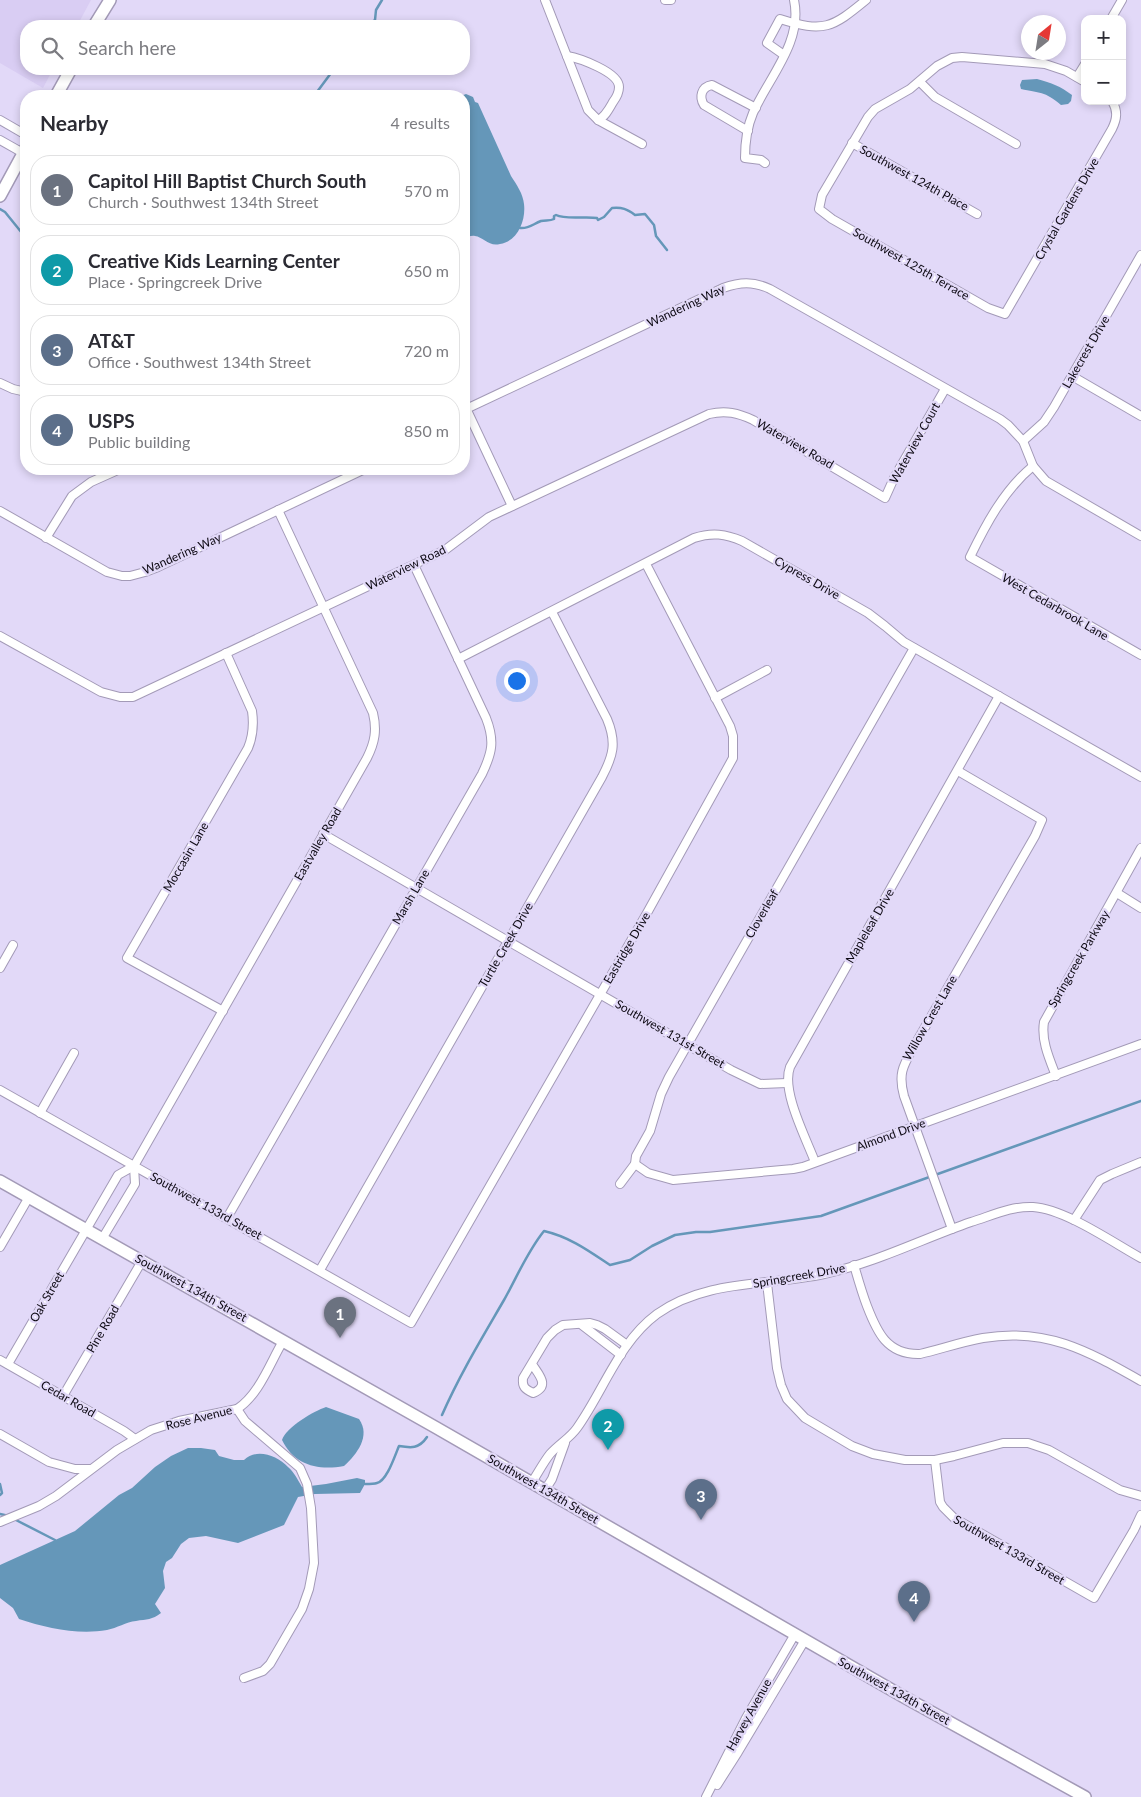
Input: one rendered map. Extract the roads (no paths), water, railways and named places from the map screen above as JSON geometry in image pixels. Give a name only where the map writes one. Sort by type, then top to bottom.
[{"type":"main road","points":[[98,20],[110,0]]},
{"type":"main road","points":[[59,90],[68,75]]},
{"type":"main road","points":[[2,192],[20,160]]},
{"type":"main road","name":"Southwest 134th Street","points":[[0,1181],[532,1482],[805,1640],[1085,1797]]},
{"type":"street","points":[[545,0],[588,110],[598,120],[642,144]]},
{"type":"street","points":[[665,0],[671,0]]},
{"type":"street","points":[[765,163],[761,160],[745,158],[748,131],[756,108],[784,55],[794,31],[796,22],[794,0]]},
{"type":"street","points":[[784,55],[767,43],[780,18],[817,26],[834,24],[866,0]]},
{"type":"street","points":[[1113,15],[1122,0]]},
{"type":"street","points":[[567,56],[588,62],[613,76],[619,84],[617,96],[602,119],[598,120]]},
{"type":"street","points":[[852,143],[864,122],[875,109],[900,96],[947,59],[962,57],[1045,64],[1056,67],[1081,80]]},
{"type":"street","points":[[1077,77],[1081,70]]},
{"type":"street","points":[[920,82],[935,97],[1016,144]]},
{"type":"street","points":[[748,131],[704,105],[701,100],[702,92],[712,85],[756,108]]},
{"type":"street","name":"Crystal Gardens Drive","points":[[1005,314],[1112,129],[1116,115],[1114,105]]},
{"type":"street","points":[[0,120],[20,132]]},
{"type":"street","points":[[0,140],[20,149]]},
{"type":"street","name":"Southwest 125th Terrace","points":[[852,143],[822,195],[819,210],[832,220],[988,308],[1005,314]]},
{"type":"street","name":"Southwest 124th Place","points":[[852,143],[977,214]]},
{"type":"street","name":"Lakecrest Drive","points":[[1023,441],[1049,415],[1141,255]]},
{"type":"street","name":"Wandering Way","points":[[470,405],[710,293],[743,283],[756,284],[770,289],[1008,425],[1023,441]]},
{"type":"street","points":[[1072,376],[1141,416]]},
{"type":"street","points":[[0,384],[20,391]]},
{"type":"street","name":"Waterview Court","points":[[885,498],[894,478],[945,389]]},
{"type":"street","name":"Waterview Road","points":[[0,636],[88,686],[120,698],[133,697],[445,550],[481,522],[512,506],[700,417],[726,412],[735,413],[753,420],[885,498]]},
{"type":"street","points":[[470,420],[512,506]]},
{"type":"street","points":[[1023,441],[1038,474],[1054,487],[1141,536]]},
{"type":"street","name":"West Cedarbrook Lane","points":[[1033,466],[1007,492],[970,557],[1141,656]]},
{"type":"street","points":[[46,538],[72,496],[91,482],[107,475]]},
{"type":"street","name":"Wandering Way","points":[[0,511],[107,572],[130,576],[158,566],[352,475]]},
{"type":"street","name":"Eastvalley Road","points":[[102,1239],[134,1184],[134,1166],[367,758],[376,731],[373,713],[278,510]]},
{"type":"street","name":"Cypress Drive","points":[[458,659],[702,535],[732,536],[868,613],[898,638],[914,648],[1141,777]]},
{"type":"street","name":"Marsh Lane","points":[[227,1218],[482,774],[491,753],[490,727],[414,564]]},
{"type":"street","name":"Eastridge Drive","points":[[411,1323],[733,758],[733,736],[646,564]]},
{"type":"street","name":"Turtle Creek Drive","points":[[320,1270],[602,777],[611,757],[613,736],[608,719],[552,612]]},
{"type":"street","name":"Cloverleaf","points":[[620,1184],[635,1164],[636,1156],[652,1126],[664,1087],[914,648]]},
{"type":"street","name":"Moccasin Lane","points":[[223,1011],[127,958],[252,740],[254,721],[252,711],[226,654]]},
{"type":"street","points":[[715,698],[767,670]]},
{"type":"street","name":"Mapleleaf Drive","points":[[815,1162],[790,1097],[787,1074],[793,1059],[999,696]]},
{"type":"street","name":"Willow Crest Lane","points":[[952,1229],[914,1127],[900,1076],[904,1065],[1042,820],[958,771]]},
{"type":"street","name":"Southwest 131st Street","points":[[323,834],[753,1081],[768,1085],[787,1083]]},
{"type":"street","name":"Springcreek Parkway","points":[[1056,1076],[1042,1031],[1044,1022],[1141,848]]},
{"type":"street","points":[[1117,893],[1141,908]]},
{"type":"street","points":[[0,968],[13,945]]},
{"type":"street","name":"Almond Drive","points":[[635,1164],[648,1173],[673,1180],[793,1170],[1141,1044]]},
{"type":"street","points":[[40,1113],[74,1053]]},
{"type":"street","name":"Southwest 133rd Street","points":[[0,1090],[411,1323]]},
{"type":"street","points":[[1074,1220],[1100,1180],[1141,1162]]},
{"type":"street","name":"Eastvalley Road","points":[[86,1230],[118,1174],[134,1166]]},
{"type":"street","points":[[0,1247],[29,1197]]},
{"type":"street","name":"Springcreek Drive","points":[[532,1482],[551,1453],[566,1441],[583,1419],[627,1345],[649,1320],[669,1306],[689,1296],[723,1288],[823,1274],[854,1266],[952,1229],[1020,1207],[1052,1210],[1074,1220],[1141,1258]]},
{"type":"street","name":"Oak Street","points":[[8,1364],[86,1230]]},
{"type":"street","name":"Pine Road","points":[[63,1396],[142,1261]]},
{"type":"street","points":[[854,1266],[877,1330],[884,1340],[896,1349],[911,1354],[920,1354],[983,1338],[1012,1336],[1041,1338],[1073,1345],[1141,1381]]},
{"type":"street","points":[[767,1283],[779,1379],[787,1398],[798,1412],[813,1423],[862,1450],[905,1460],[935,1460],[1002,1443],[1028,1443],[1049,1450],[1120,1490],[1141,1496]]},
{"type":"street","points":[[532,1364],[540,1349],[555,1330],[563,1325],[590,1323],[605,1329],[627,1345]]},
{"type":"street","points":[[582,1325],[621,1355]]},
{"type":"street","name":"Rose Avenue","points":[[0,1522],[39,1506],[78,1481],[90,1469],[151,1430],[179,1421],[237,1409],[254,1392],[283,1341]]},
{"type":"street","name":"Cedar Road","points":[[0,1360],[135,1439]]},
{"type":"street","points":[[237,1409],[245,1421],[296,1464],[307,1484],[310,1498],[314,1564],[309,1589],[302,1609],[270,1664],[263,1671],[244,1678]]},
{"type":"street","points":[[0,1434],[49,1462],[75,1469],[90,1469]]},
{"type":"street","name":"Springcreek Drive","points":[[545,1490],[552,1479],[566,1441]]},
{"type":"street","name":"Southwest 133rd Street","points":[[935,1460],[939,1496],[948,1514],[1094,1598],[1141,1515]]},
{"type":"street","name":"Harvey Avenue","points":[[707,1797],[742,1725],[795,1634]]},
{"type":"street","name":"Harvey Avenue","points":[[707,1797],[738,1752],[805,1640]]},
{"type":"water","points":[[1037,79],[1056,85],[1068,92],[1072,95],[1071,101],[1068,104],[1061,105],[1046,95],[1021,89],[1022,80]]},
{"type":"water","points":[[470,96],[478,103],[519,190],[524,210],[520,229],[512,239],[496,245],[470,236]]},
{"type":"water","points":[[326,1407],[359,1419],[362,1425],[364,1432],[361,1444],[354,1456],[344,1466],[316,1467],[300,1461],[282,1440],[295,1425]]},
{"type":"water","points":[[188,1448],[215,1450],[219,1456],[234,1460],[244,1460],[254,1454],[272,1456],[290,1469],[302,1487],[357,1478],[365,1480],[365,1484],[360,1493],[315,1494],[298,1497],[284,1525],[238,1543],[206,1536],[189,1538],[181,1544],[172,1558],[166,1562],[163,1571],[165,1588],[155,1604],[161,1613],[152,1618],[107,1630],[85,1632],[62,1630],[19,1619],[13,1608],[0,1598],[0,1565],[75,1531],[119,1495],[132,1488],[155,1467],[171,1456]]},
{"type":"waterway","points":[[375,20],[376,10],[382,0]]},
{"type":"waterway","points":[[318,90],[330,75]]},
{"type":"waterway","points":[[520,228],[528,227],[541,221],[552,220],[556,215],[597,218],[598,220],[604,217],[612,208],[622,208],[635,215],[645,214],[654,225],[656,236],[667,250]]},
{"type":"waterway","points":[[0,209],[5,212],[20,231]]},
{"type":"waterway","points":[[442,1415],[456,1385],[527,1256],[544,1231],[571,1241],[610,1265],[630,1260],[652,1246],[675,1235],[710,1232],[821,1216],[1141,1101]]},
{"type":"waterway","points":[[365,1484],[377,1483],[384,1478],[399,1446],[418,1446],[427,1437]]},
{"type":"waterway","points":[[0,1484],[2,1493],[0,1495]]},
{"type":"waterway","points":[[0,1514],[9,1516]]},
{"type":"waterway","points":[[14,1519],[55,1540]]},
{"type":"place","name":"Capitol Hill Baptist Church South","points":[[340,1338]]},
{"type":"place","name":"Creative Kids Learning Center","points":[[608,1450]]},
{"type":"place","name":"AT&T","points":[[701,1520]]},
{"type":"place","name":"USPS","points":[[914,1622]]}]
